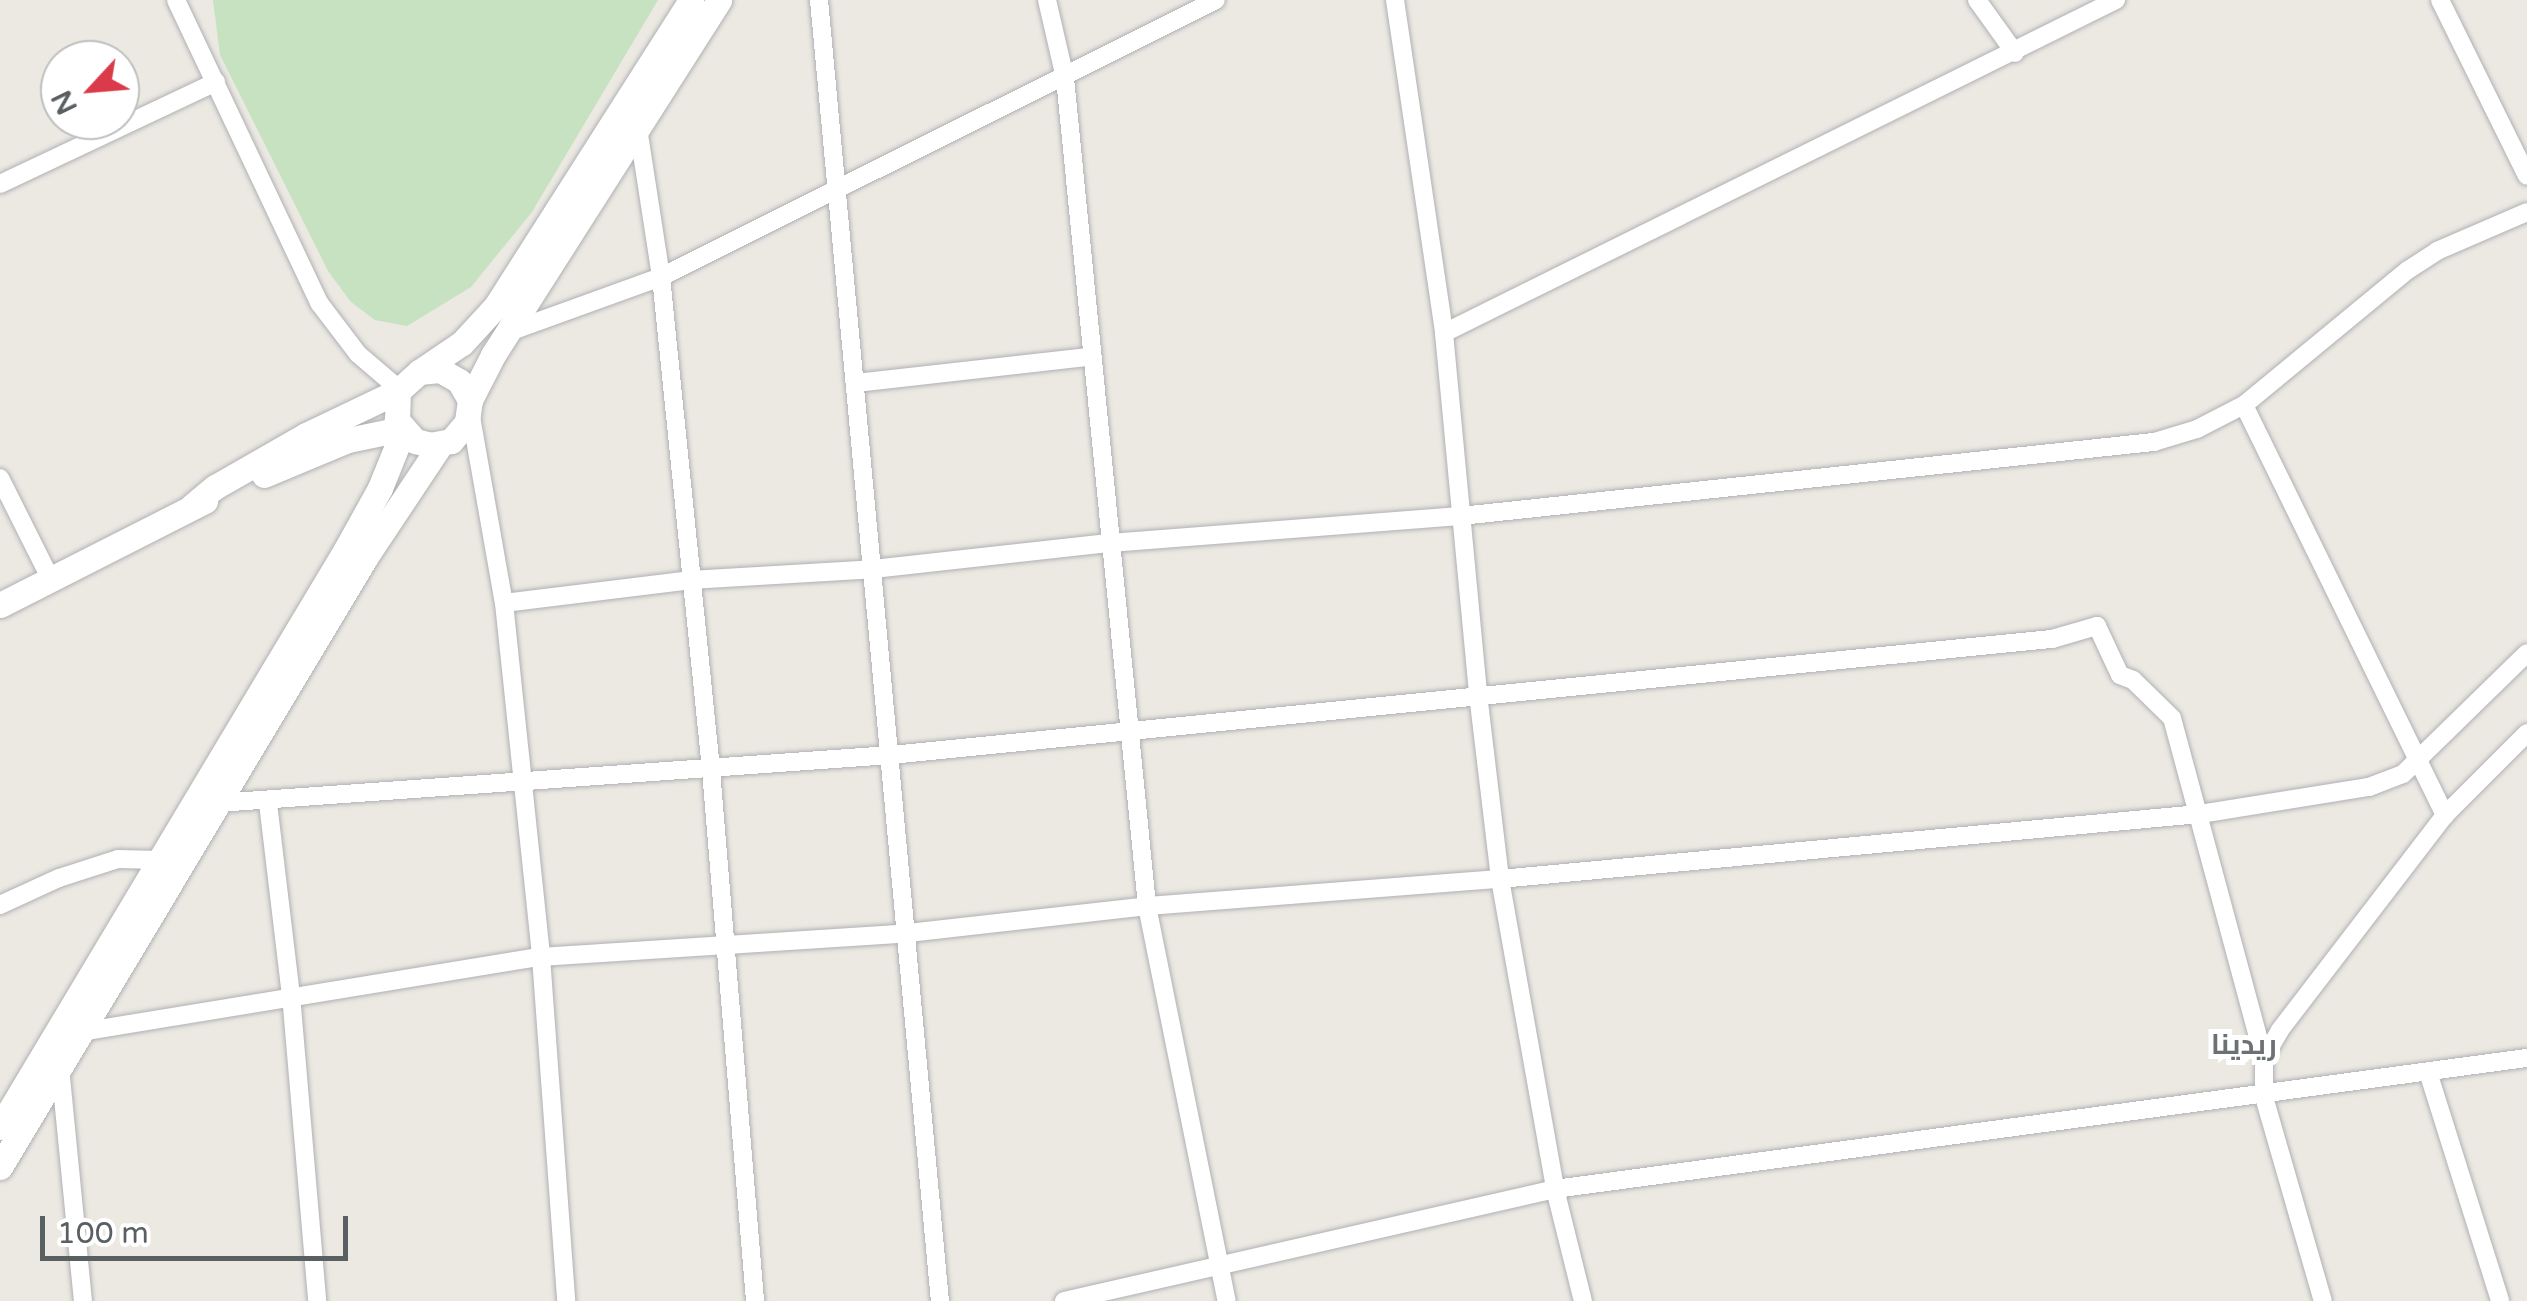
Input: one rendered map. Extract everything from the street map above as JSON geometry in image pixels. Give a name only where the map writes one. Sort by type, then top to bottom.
[{"type":"main road","points":[[192,506],[214,487],[405,384],[462,343],[496,306],[691,0]]},
{"type":"main road","points":[[0,1167],[365,558],[440,445],[461,433],[470,405],[509,332],[719,0]]},
{"type":"main road","points":[[405,384],[450,374],[470,405]]},
{"type":"main road","points":[[405,384],[395,410],[402,430],[423,444],[440,445]]},
{"type":"main road","points":[[0,605],[192,506],[348,440],[402,430]]},
{"type":"main road","points":[[0,1126],[345,552],[380,488],[402,430]]},
{"type":"street","points":[[176,0],[320,304],[358,354],[405,384]]},
{"type":"street","points":[[820,0],[940,1301]]},
{"type":"street","points":[[1048,0],[1064,78],[1147,906],[1227,1301]]},
{"type":"street","points":[[509,332],[661,277],[1216,0]]},
{"type":"street","points":[[1396,0],[1444,332],[1478,694],[1500,879],[1555,1189],[1583,1301]]},
{"type":"street","points":[[1977,0],[2015,53]]},
{"type":"street","points":[[1444,332],[2116,0]]},
{"type":"street","points":[[2440,0],[2527,176]]},
{"type":"street","points":[[0,184],[216,82]]},
{"type":"street","points":[[638,128],[661,277],[711,770],[722,944],[754,1301]]},
{"type":"street","points":[[504,603],[690,580],[873,569],[1110,543],[1461,516],[2154,442],[2197,429],[2244,405],[2437,250],[2527,212]]},
{"type":"street","points":[[856,383],[1089,357]]},
{"type":"street","points":[[470,405],[504,603],[540,957],[566,1301]]},
{"type":"street","points":[[2244,405],[2445,815]]},
{"type":"street","points":[[0,478],[51,580]]},
{"type":"street","points":[[218,803],[268,803],[890,755],[2052,639],[2097,626],[2120,675],[2134,680],[2172,718],[2264,1058],[2264,1096],[2323,1301]]},
{"type":"street","points":[[81,1032],[291,994],[540,957],[908,933],[1147,906],[1500,879],[2200,814],[2368,787],[2403,774],[2527,652]]},
{"type":"street","points":[[2264,1058],[2280,1030],[2445,815],[2527,733]]},
{"type":"street","points":[[268,803],[291,994],[317,1301]]},
{"type":"street","points":[[0,905],[60,878],[118,859],[160,860]]},
{"type":"street","points":[[1064,1301],[1555,1189],[2527,1058]]},
{"type":"street","points":[[60,1066],[83,1301]]},
{"type":"street","points":[[2428,1072],[2500,1301]]},
{"type":"green space","points":[[213,0],[658,0],[532,212],[471,287],[407,326],[375,320],[351,302],[328,271],[220,55]]},
{"type":"district","name":"ريدينا","points":[[2244,1045]]}]
